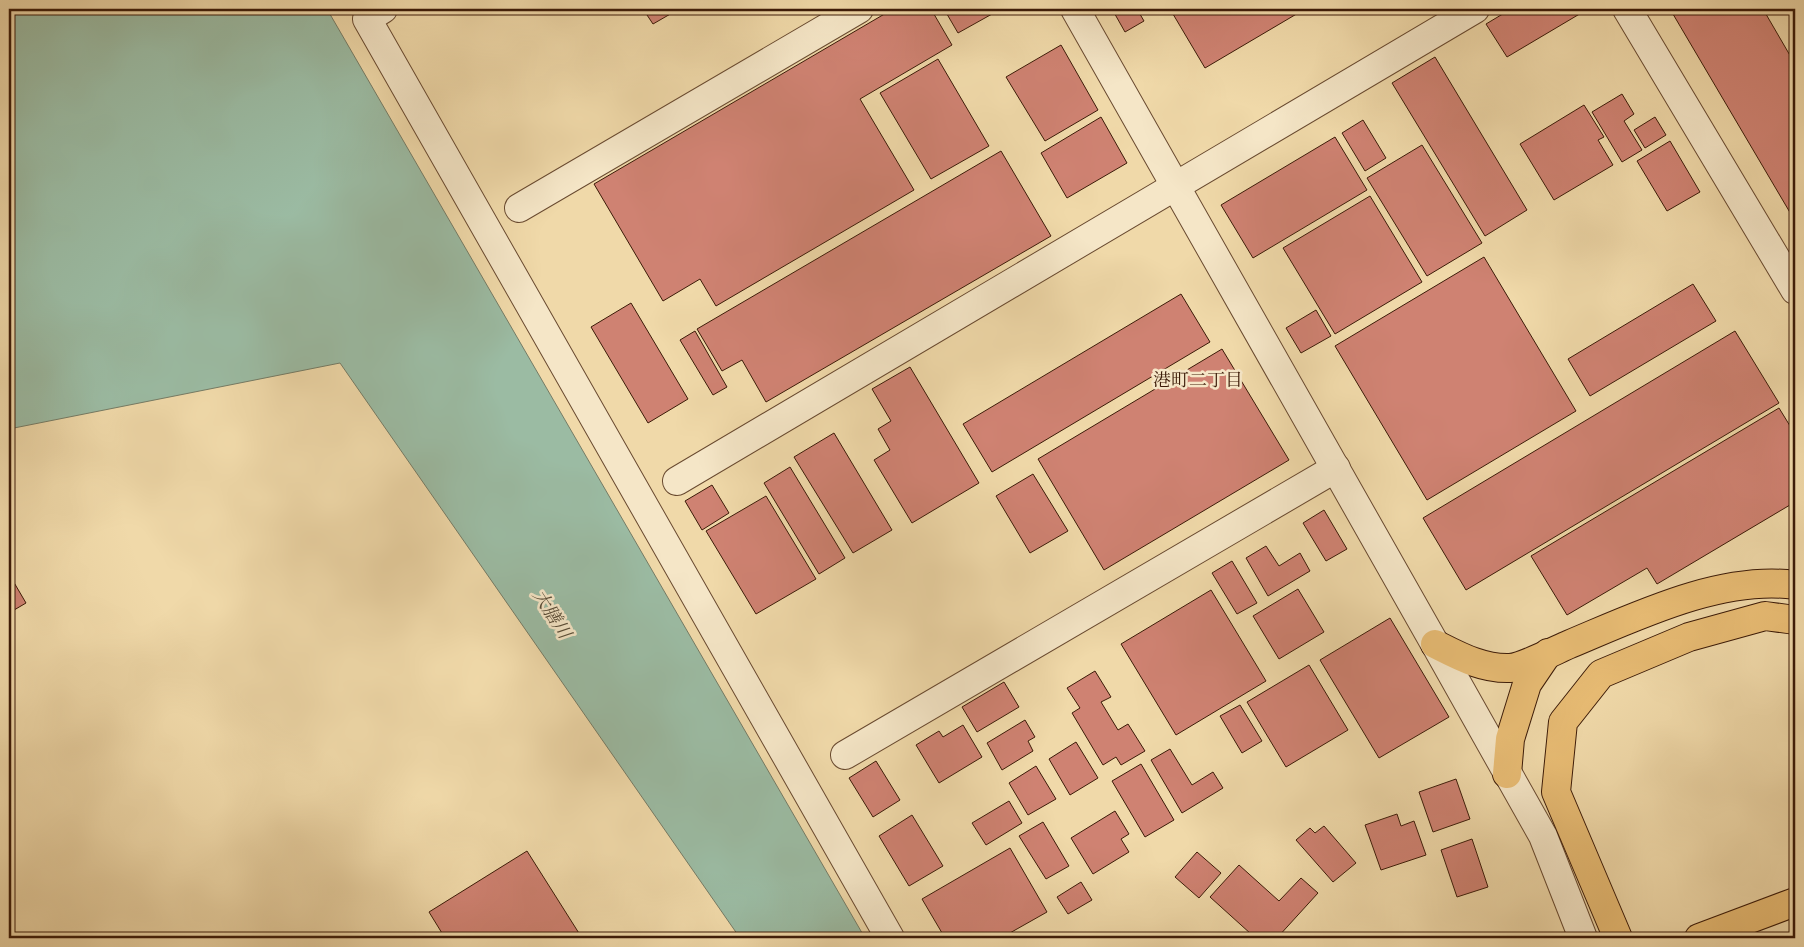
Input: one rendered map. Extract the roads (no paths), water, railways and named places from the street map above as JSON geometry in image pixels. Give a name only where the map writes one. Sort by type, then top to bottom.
[{"type":"highway","points":[[1435,644],[1477,664],[1511,668],[1650,611],[1729,588],[1795,585]]},
{"type":"highway","points":[[1618,938],[1556,792],[1563,722],[1601,674],[1689,637],[1756,618],[1765,616],[1795,620]]},
{"type":"highway","points":[[1508,774],[1510,739],[1526,684],[1548,653]]},
{"type":"highway","points":[[1699,938],[1795,902]]},
{"type":"street","points":[[383,9],[368,19],[890,938]]},
{"type":"street","points":[[519,208],[859,9]]},
{"type":"street","points":[[1075,9],[1543,836],[1583,938]]},
{"type":"street","points":[[677,481],[1475,9]]},
{"type":"street","points":[[1627,9],[1795,290]]},
{"type":"street","points":[[845,754],[1336,468]]},
{"type":"water","name":"大膳川","points":[[9,9],[327,9],[865,938],[740,938],[340,363],[9,429]]},
{"type":"district","name":"港町二丁目","points":[[1198,380]]}]
